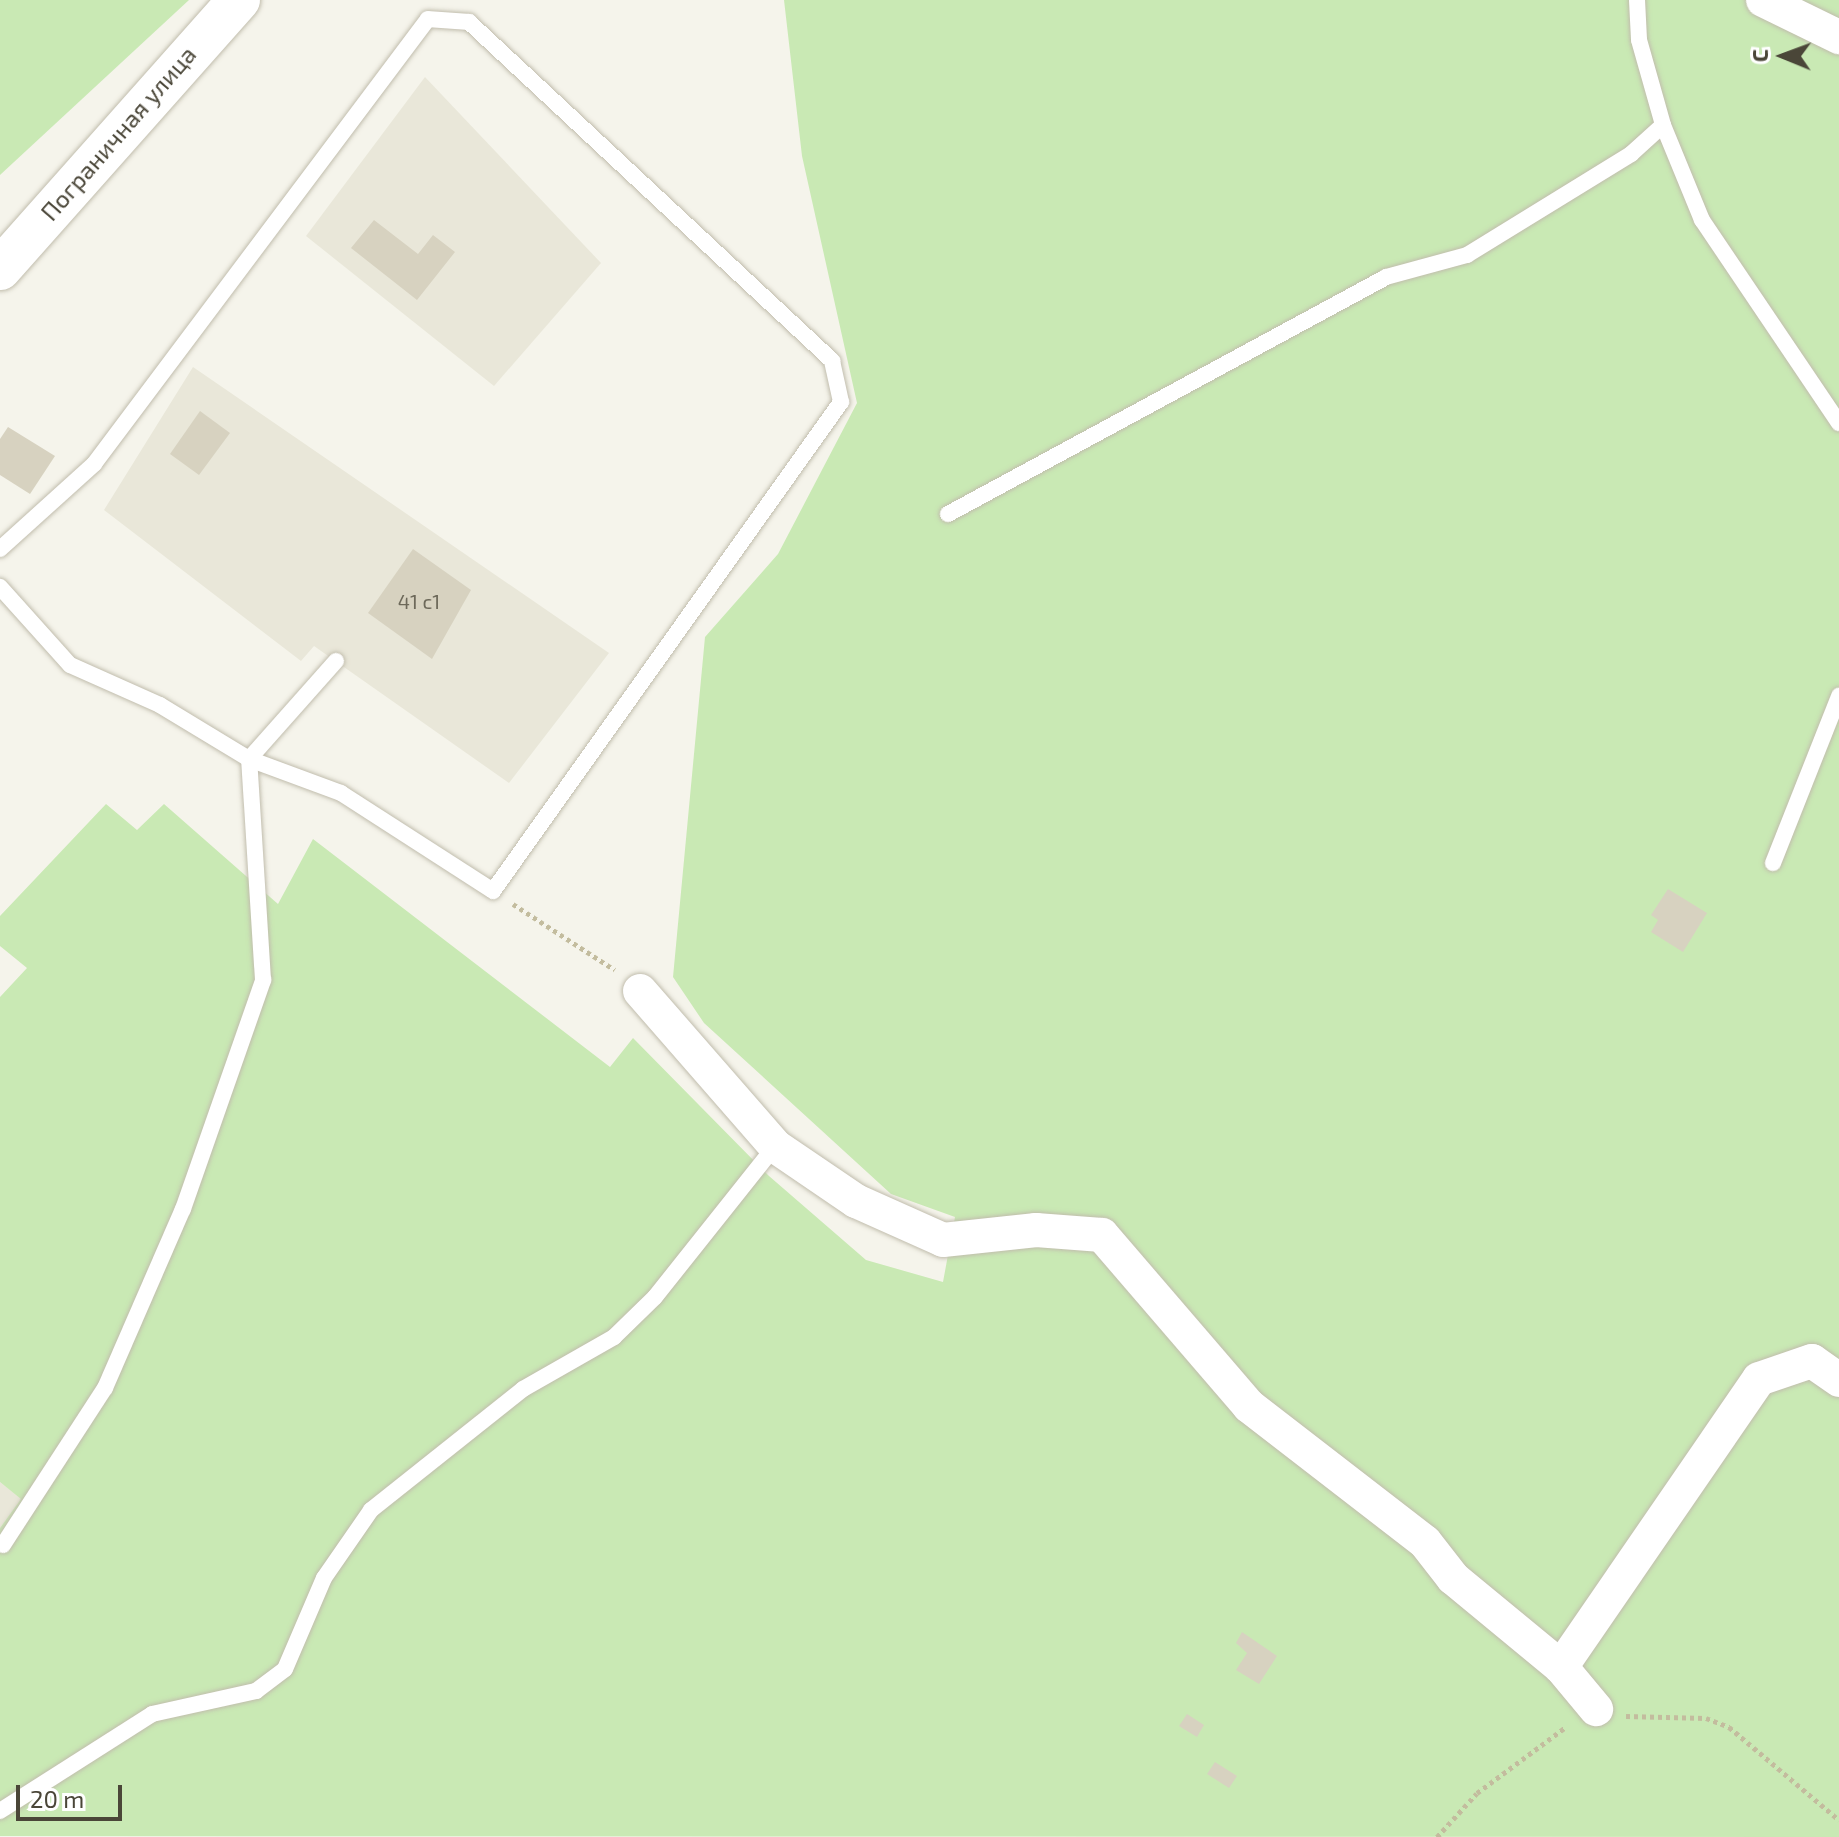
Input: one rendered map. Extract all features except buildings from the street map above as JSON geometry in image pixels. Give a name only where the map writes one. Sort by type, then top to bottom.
[{"type":"street","name":"Пограничная улица","points":[[0,269],[239,0]]},
{"type":"street","points":[[1763,0],[1839,37]]},
{"type":"street","points":[[640,991],[775,1146],[856,1201],[943,1240],[1036,1230],[1102,1235],[1249,1406],[1425,1542],[1453,1578],[1561,1667],[1596,1709]]},
{"type":"street","points":[[1561,1667],[1759,1379],[1812,1361],[1839,1380]]},
{"type":"lane","points":[[1637,0],[1639,40],[1663,125],[1702,220],[1839,423]]},
{"type":"lane","points":[[0,549],[94,464],[428,19],[469,22],[832,361],[841,402],[493,891],[341,793],[249,759],[160,705],[70,665],[0,587]]},
{"type":"lane","points":[[948,514],[1386,277],[1467,255],[1631,154],[1663,125]]},
{"type":"lane","points":[[3,1545],[105,1388],[254,1016],[265,928],[249,759],[336,661]]},
{"type":"lane","points":[[1773,863],[1839,696]]},
{"type":"lane","points":[[0,1811],[152,1714],[256,1691],[285,1669],[324,1578],[371,1510],[523,1389],[614,1337],[775,1146]]},
{"type":"path","points":[[493,891],[580,941],[640,991]]},
{"type":"path","points":[[1437,1837],[1477,1793],[1596,1709],[1706,1718],[1729,1727],[1839,1820]]},
{"type":"shaded area","points":[[425,77],[601,263],[494,386],[306,236]]},
{"type":"shaded area","points":[[193,367],[609,653],[509,783],[314,646],[301,661],[104,510]]},
{"type":"shaded area","points":[[0,1482],[22,1499],[0,1528]]},
{"type":"green space","points":[[0,0],[189,0],[0,175]]},
{"type":"green space","points":[[784,0],[1839,0],[1839,1837],[0,1836],[0,1528],[21,1499],[0,1482],[0,997],[27,968],[0,946],[0,916],[106,804],[137,830],[164,804],[278,904],[313,839],[610,1067],[633,1038],[769,1176],[866,1260],[943,1282],[955,1217],[891,1194],[704,1023],[673,977],[705,637],[778,554],[857,403],[802,156]]}]
